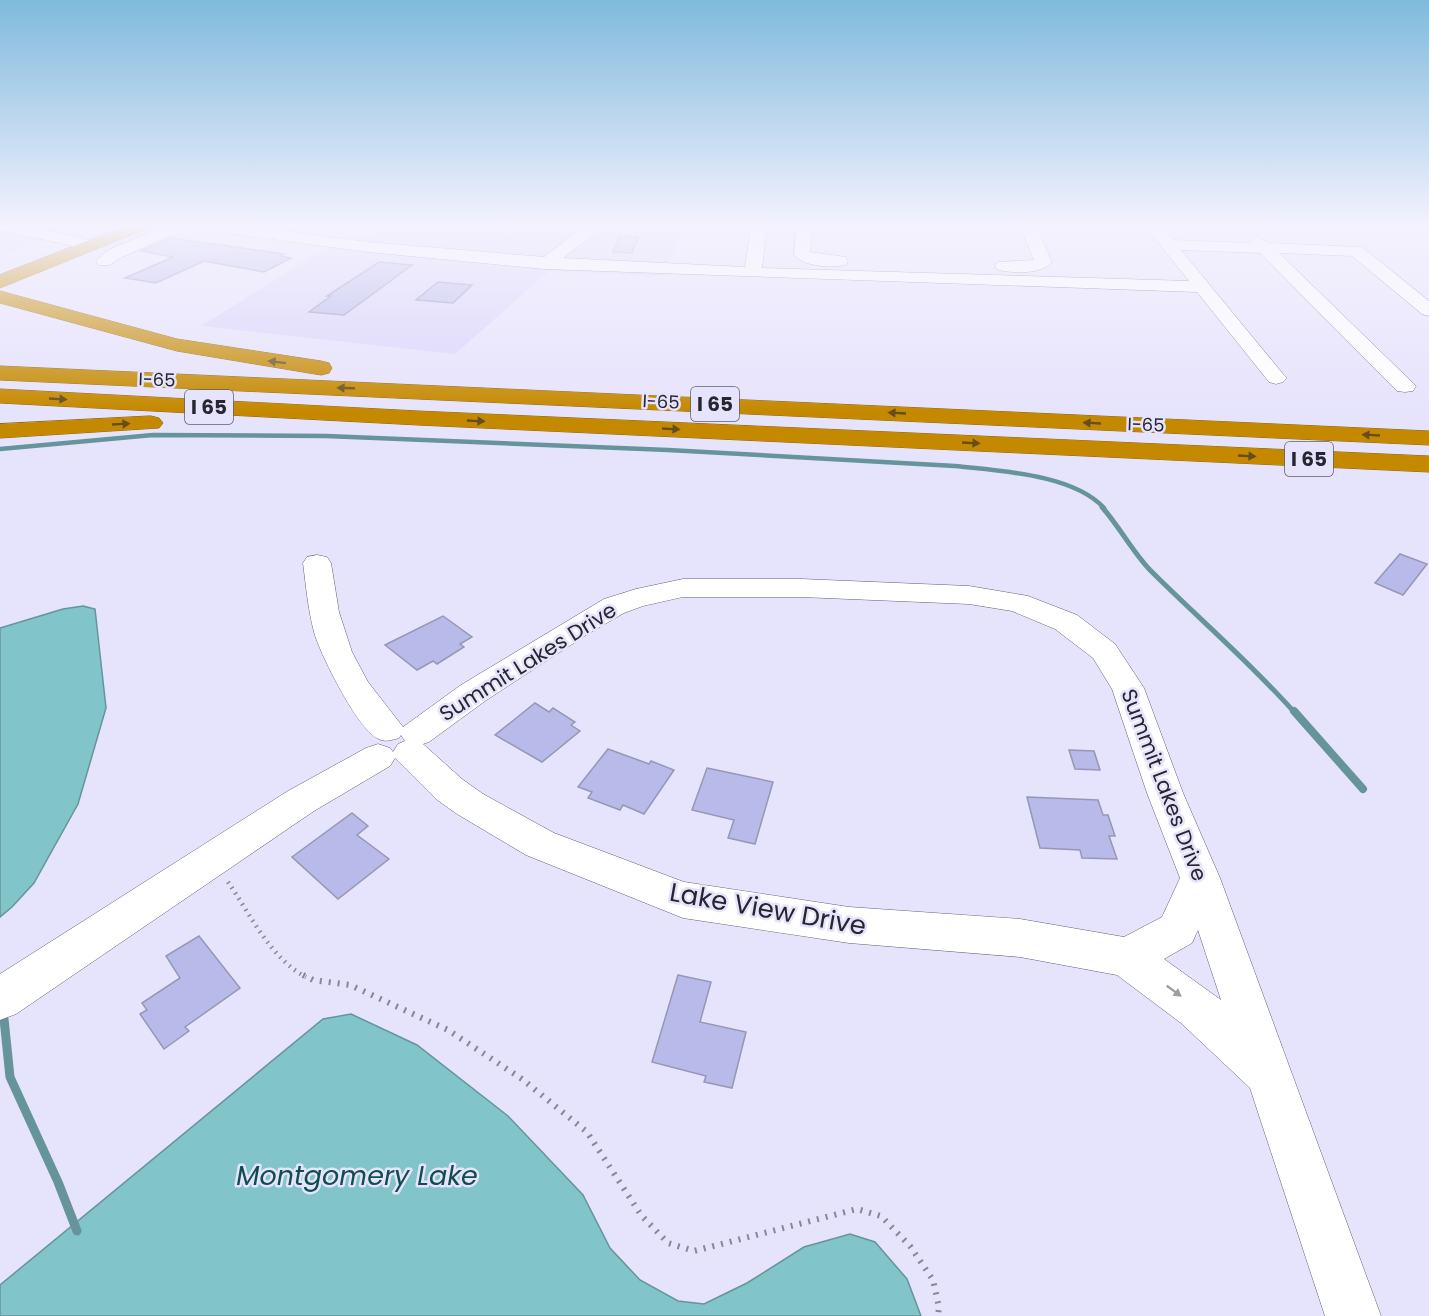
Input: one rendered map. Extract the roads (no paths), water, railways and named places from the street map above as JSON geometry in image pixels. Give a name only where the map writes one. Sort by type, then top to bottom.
[{"type":"highway","points":[[6,299],[114,330],[176,345],[249,358],[627,400]]},
{"type":"highway","name":"I-65","points":[[0,373],[1429,438]]},
{"type":"highway","name":"I 65","points":[[0,396],[418,418],[1429,464]]},
{"type":"highway","points":[[0,431],[131,423],[418,418]]},
{"type":"street","points":[[1201,287],[1276,378]]},
{"type":"street","points":[[1305,287],[1405,386]]},
{"type":"street","points":[[1401,287],[1429,310]]},
{"type":"street","name":"Lake View Drive","points":[[318,563],[322,607],[333,649],[360,699],[398,743],[449,789],[470,804],[540,844],[683,900],[849,925],[1020,938],[1127,957],[1197,1008],[1268,1072]]},
{"type":"street","name":"Summit Lakes Drive","points":[[0,999],[301,801],[398,743],[473,693],[604,612],[636,598],[683,588],[801,588],[969,595],[1018,603],[1066,622],[1104,651],[1128,688],[1165,793],[1200,878],[1353,1316]]},
{"type":"street","points":[[1127,957],[1177,930],[1200,878]]},
{"type":"water","points":[[83,606],[95,609],[106,708],[78,804],[34,883],[0,917],[0,628],[63,609]]},
{"type":"water","name":"Montgomery Lake","points":[[351,1014],[417,1045],[508,1116],[583,1195],[610,1248],[640,1280],[678,1301],[704,1304],[747,1283],[804,1247],[850,1234],[875,1242],[907,1279],[921,1316],[0,1316],[0,1285],[323,1019]]},
{"type":"waterway","points":[[0,449],[153,435],[326,436],[668,450],[955,466],[1013,473],[1055,481],[1074,488],[1091,497],[1104,508]]},
{"type":"waterway","points":[[1102,507],[1150,570],[1242,658],[1295,713]]},
{"type":"waterway","points":[[1294,711],[1363,789]]},
{"type":"waterway","points":[[4,1019],[10,1077],[58,1182],[77,1231]]}]
